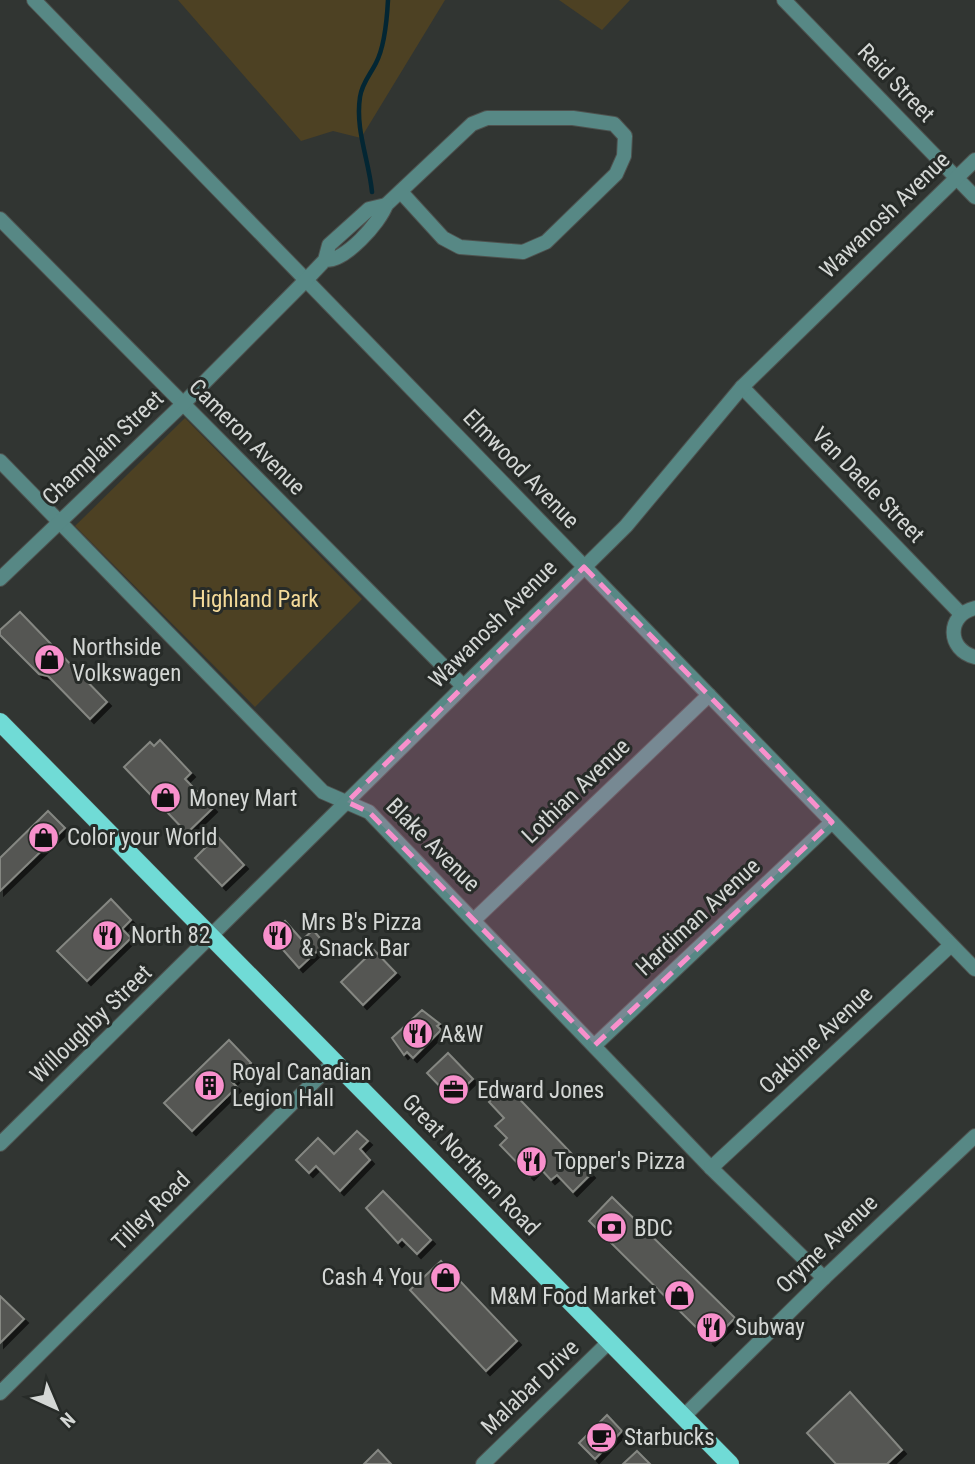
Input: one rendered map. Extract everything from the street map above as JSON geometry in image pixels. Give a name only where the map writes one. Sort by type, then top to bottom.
[{"type":"main road","name":"Great Northern Road","points":[[0,722],[730,1464]]},
{"type":"street","name":"Elmwood Avenue","points":[[34,0],[975,970]]},
{"type":"street","name":"Reid Street","points":[[784,0],[975,197]]},
{"type":"street","name":"Champlain Street","points":[[0,578],[182,405],[325,260],[340,257],[381,219],[386,205],[472,124],[487,118],[573,118],[614,124],[625,136],[624,156],[616,174],[546,242],[523,252],[460,247],[443,238],[401,192]]},
{"type":"street","name":"Wawanosh Avenue","points":[[213,936],[626,526],[742,387],[975,160]]},
{"type":"street","name":"Cameron Avenue","points":[[0,219],[463,686]]},
{"type":"street","name":"Van Daele Street","points":[[742,387],[968,611],[956,620],[953,636],[960,651],[975,657]]},
{"type":"street","name":"Blake Avenue","points":[[0,461],[323,792],[369,812],[475,919],[711,1168],[824,1278]]},
{"type":"street","name":"Lothian Avenue","points":[[475,919],[709,695]]},
{"type":"street","name":"Hardiman Avenue","points":[[595,1045],[832,822]]},
{"type":"street","name":"Willoughby Street","points":[[0,1144],[213,936]]},
{"type":"street","name":"Oakbine Avenue","points":[[711,1168],[951,945]]},
{"type":"street","name":"Tilley Road","points":[[0,1393],[335,1061]]},
{"type":"street","name":"Oryme Avenue","points":[[683,1417],[824,1278],[975,1136]]},
{"type":"street","name":"Malabar Drive","points":[[483,1464],[608,1342]]},
{"type":"highlighted area","points":[[584,567],[832,822],[595,1045],[369,812],[347,802]]},
{"type":"green space","points":[[178,0],[445,0],[361,138],[333,131],[301,141]]},
{"type":"green space","points":[[559,0],[630,0],[602,30]]},
{"type":"green space","name":"Highland Park","points":[[185,418],[362,599],[255,707],[75,526]]},
{"type":"building","points":[[20,612],[107,702],[90,719],[48,676],[39,674],[0,635],[0,630]]},
{"type":"building","points":[[160,740],[191,773],[185,779],[213,808],[187,833],[124,767],[150,742],[154,746]]},
{"type":"building","points":[[48,811],[65,828],[0,891],[0,858]]},
{"type":"building","points":[[217,836],[244,865],[222,886],[195,858]]},
{"type":"building","points":[[111,899],[131,920],[122,929],[131,938],[87,981],[57,951]]},
{"type":"building","points":[[285,921],[302,940],[313,930],[325,944],[299,968],[270,935]]},
{"type":"building","points":[[374,950],[396,973],[363,1005],[341,982]]},
{"type":"building","name":"A&W","points":[[422,1010],[440,1024],[437,1026],[441,1030],[413,1058],[407,1052],[404,1055],[392,1038]]},
{"type":"building","name":"Royal Canadian Legion Hall","points":[[229,1040],[251,1063],[232,1082],[237,1087],[192,1131],[164,1103]]},
{"type":"building","points":[[448,1053],[473,1079],[452,1099],[427,1073]]},
{"type":"building","points":[[506,1085],[591,1174],[573,1192],[557,1175],[551,1180],[539,1167],[530,1176],[500,1145],[507,1138],[495,1126],[504,1118],[489,1102]]},
{"type":"building","points":[[357,1131],[368,1141],[360,1149],[370,1160],[340,1191],[316,1166],[309,1173],[296,1160],[318,1138],[334,1154]]},
{"type":"building","points":[[383,1191],[431,1240],[417,1254],[402,1239],[398,1243],[366,1208]]},
{"type":"building","points":[[612,1197],[735,1318],[711,1342],[589,1221]]},
{"type":"building","points":[[441,1261],[517,1341],[486,1371],[410,1290]]},
{"type":"building","points":[[0,1296],[24,1319],[0,1343]]},
{"type":"building","points":[[850,1392],[902,1450],[887,1464],[836,1464],[807,1433]]},
{"type":"building","name":"Starbucks","points":[[607,1415],[622,1431],[595,1459],[579,1443]]},
{"type":"building","points":[[378,1450],[391,1464],[364,1464]]},
{"type":"building","points":[[637,1451],[650,1464],[623,1464]]},
{"type":"waterway","points":[[372,192],[359,109],[363,87],[382,49],[388,0]]},
{"type":"place","name":"Northside Volkswagen","points":[[49,660]]},
{"type":"place","name":"Money Mart","points":[[166,798]]},
{"type":"place","name":"Color your World","points":[[44,837]]},
{"type":"place","name":"North 82","points":[[108,935]]},
{"type":"place","name":"Mrs B's Pizza & Snack Bar","points":[[278,935]]},
{"type":"place","name":"A&W","points":[[417,1034]]},
{"type":"place","name":"Royal Canadian Legion Hall","points":[[209,1085]]},
{"type":"place","name":"Edward Jones","points":[[454,1090]]},
{"type":"place","name":"Topper's Pizza","points":[[531,1161]]},
{"type":"place","name":"BDC","points":[[611,1228]]},
{"type":"place","name":"Cash 4 You","points":[[446,1277]]},
{"type":"place","name":"M&M Food Market","points":[[679,1296]]},
{"type":"place","name":"Subway","points":[[712,1327]]},
{"type":"place","name":"Starbucks","points":[[601,1437]]}]
